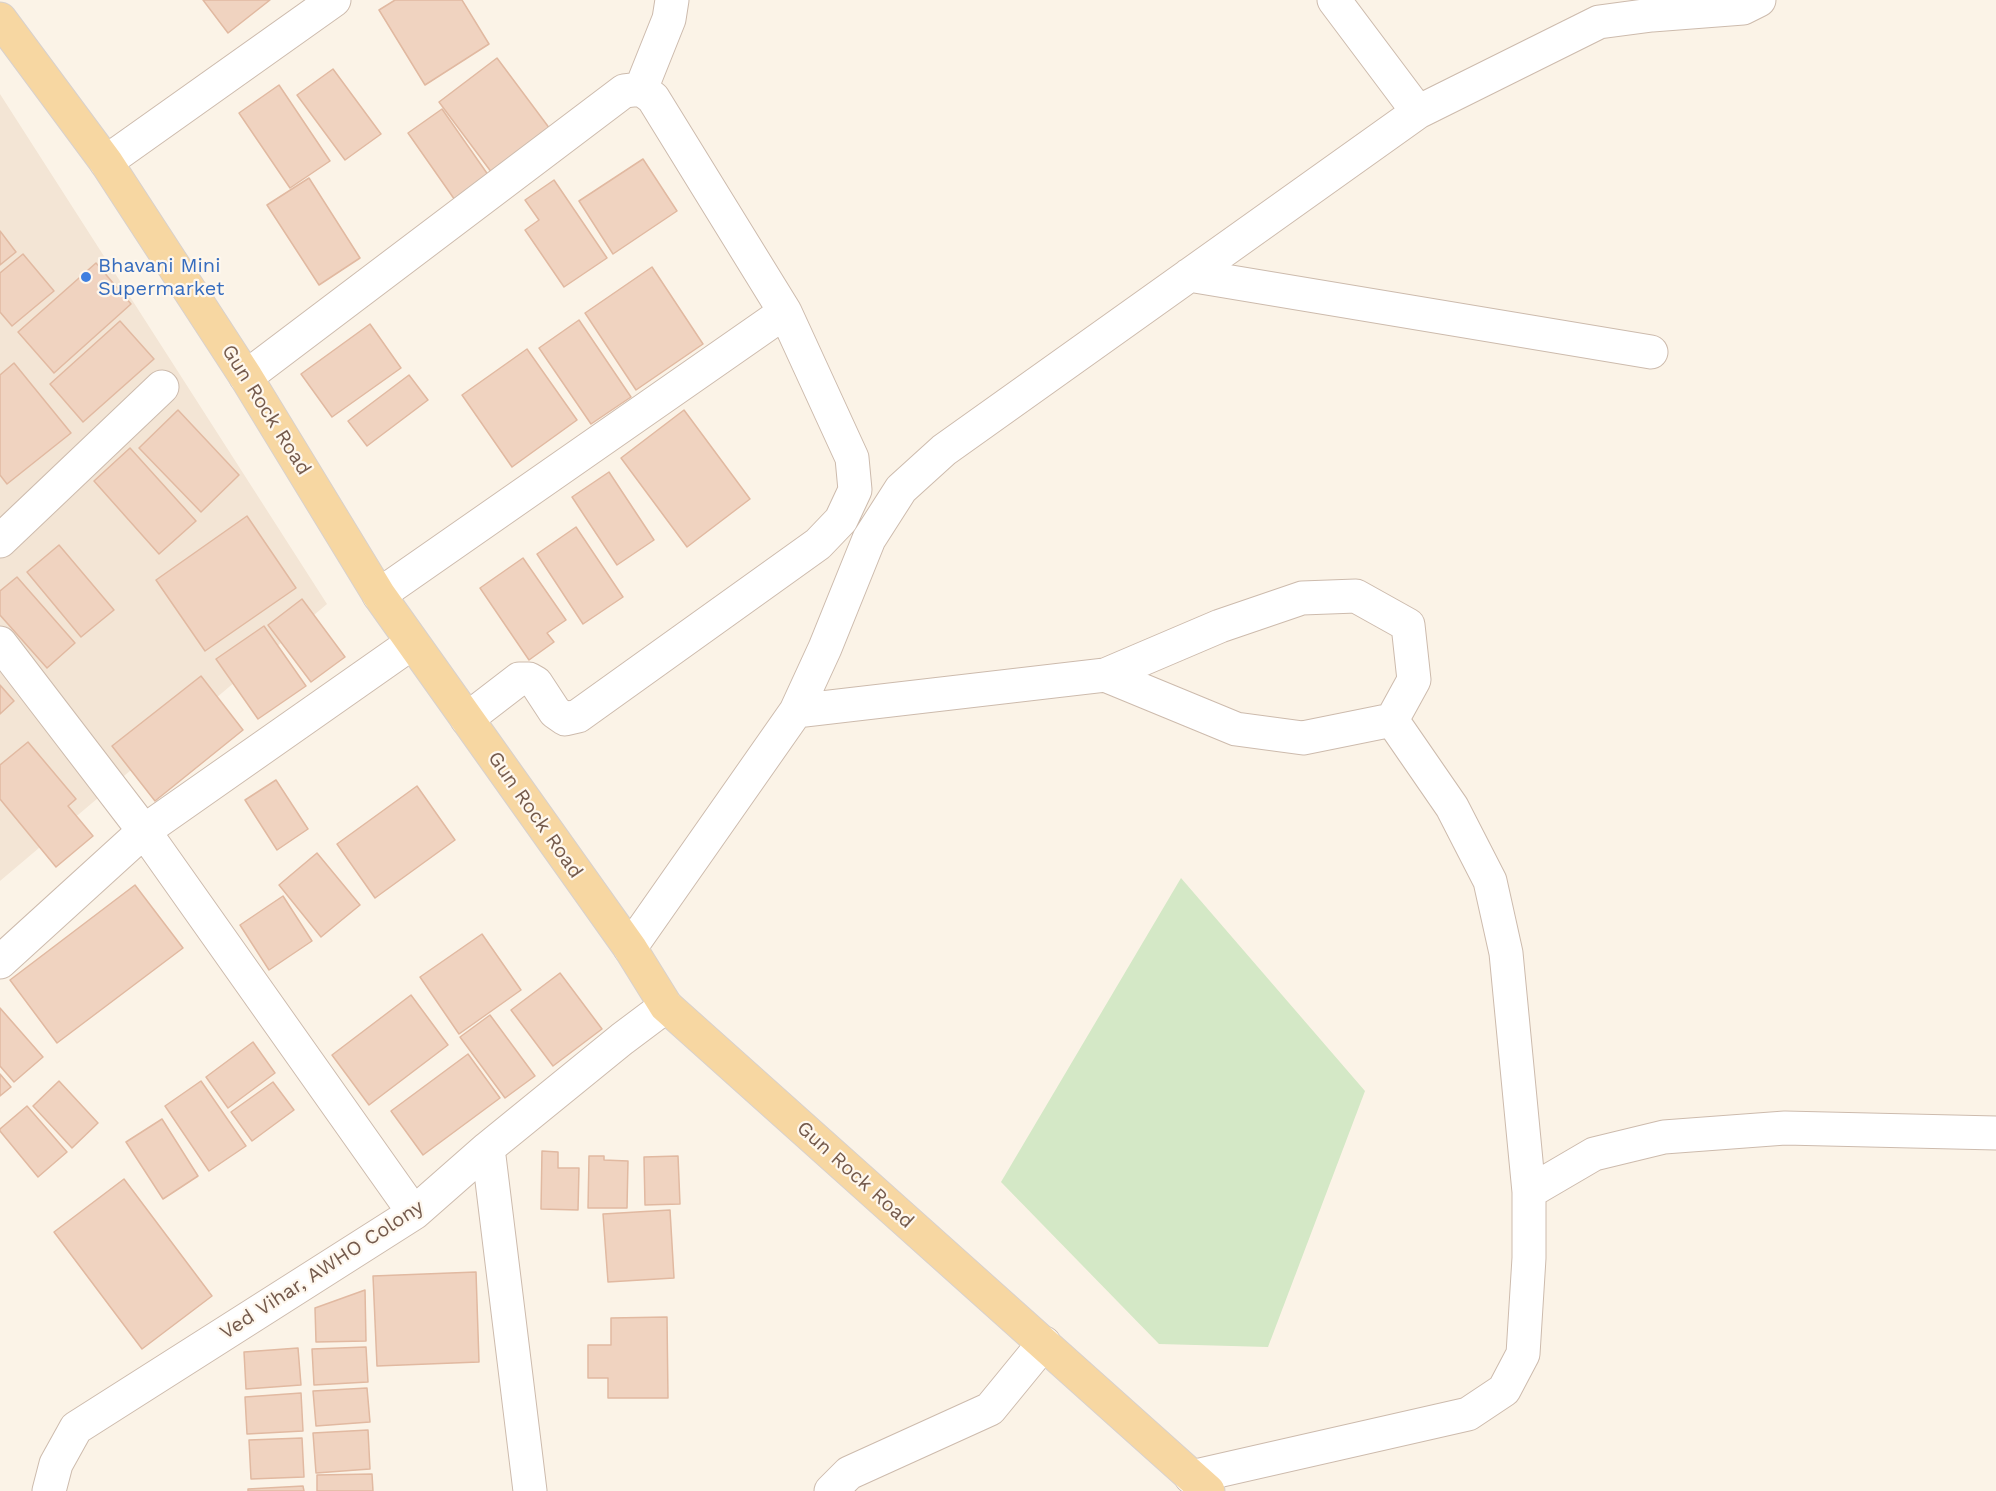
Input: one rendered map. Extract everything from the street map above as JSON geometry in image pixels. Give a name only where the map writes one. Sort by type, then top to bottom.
[{"type":"main road","name":"Gun Rock Road","points":[[0,19],[106,162],[246,377],[379,594],[630,948],[666,1006],[1200,1484]]},
{"type":"street","points":[[106,162],[334,0]]},
{"type":"street","points":[[641,89],[669,19],[672,0]]},
{"type":"street","points":[[1334,0],[1418,112]]},
{"type":"street","points":[[630,948],[796,711],[825,648],[869,539],[901,489],[944,450],[1418,112],[1599,22],[1652,15],[1743,8],[1759,0]]},
{"type":"street","points":[[246,377],[624,91],[641,89],[653,98],[785,312],[852,458],[855,490],[841,520],[818,544],[578,716],[565,719],[555,712],[536,683],[529,679],[519,678],[467,719]]},
{"type":"street","points":[[1189,275],[1650,352]]},
{"type":"street","points":[[379,594],[785,312]]},
{"type":"street","points":[[0,541],[162,387]]},
{"type":"street","points":[[796,711],[1105,675],[1220,626],[1302,598],[1356,596],[1408,625],[1414,680],[1392,720],[1303,738],[1236,729],[1105,675]]},
{"type":"street","points":[[0,643],[144,831],[414,1213]]},
{"type":"street","points":[[0,962],[144,831],[412,643]]},
{"type":"street","points":[[1200,1484],[1468,1414],[1504,1390],[1523,1354],[1529,1258],[1529,1192],[1506,953],[1490,881],[1452,807],[1392,720]]},
{"type":"street","name":"Ved Vihar, AWHO Colony","points":[[59,1488],[56,1464],[76,1428],[414,1213],[488,1148],[666,1006]]},
{"type":"street","points":[[1529,1192],[1594,1154],[1664,1137],[1785,1128],[1996,1133]]},
{"type":"street","points":[[488,1148],[530,1491]]},
{"type":"street","points":[[831,1491],[849,1473],[990,1409],[1044,1343]]},
{"type":"shaded area","points":[[0,94],[327,604],[0,881]]},
{"type":"green space","points":[[1181,878],[1365,1091],[1268,1347],[1159,1344],[1001,1182]]},
{"type":"building","points":[[203,0],[270,0],[228,33]]},
{"type":"building","points":[[395,0],[462,0],[489,44],[425,85],[379,10]]},
{"type":"building","points":[[497,58],[553,133],[495,177],[439,102]]},
{"type":"building","points":[[333,69],[381,134],[345,160],[297,95]]},
{"type":"building","points":[[279,85],[330,161],[290,188],[239,113]]},
{"type":"building","points":[[442,109],[491,179],[457,203],[408,133]]},
{"type":"building","points":[[643,159],[677,211],[613,254],[579,201]]},
{"type":"building","points":[[309,178],[360,258],[319,285],[267,205]]},
{"type":"building","points":[[554,180],[607,258],[564,287],[525,230],[539,220],[525,200]]},
{"type":"building","points":[[0,231],[16,252],[0,265]]},
{"type":"building","points":[[23,254],[54,291],[12,326],[0,312],[0,273]]},
{"type":"building","points":[[96,263],[131,304],[54,373],[18,332]]},
{"type":"building","points":[[652,267],[703,344],[636,390],[585,313]]},
{"type":"building","points":[[579,320],[631,397],[591,424],[539,348]]},
{"type":"building","points":[[120,321],[154,359],[83,422],[50,384]]},
{"type":"building","points":[[370,324],[401,368],[332,417],[301,374]]},
{"type":"building","points":[[527,349],[577,420],[512,467],[462,395]]},
{"type":"building","points":[[14,363],[71,433],[7,484],[0,475],[0,375]]},
{"type":"building","points":[[409,375],[428,400],[367,446],[348,421]]},
{"type":"building","points":[[178,410],[239,475],[201,512],[139,448]]},
{"type":"building","points":[[684,410],[750,499],[687,547],[621,458]]},
{"type":"building","points":[[130,448],[196,521],[159,554],[94,481]]},
{"type":"building","points":[[609,472],[654,540],[617,565],[572,497]]},
{"type":"building","points":[[247,516],[296,588],[205,651],[156,580]]},
{"type":"building","points":[[576,527],[623,597],[583,624],[537,554]]},
{"type":"building","points":[[59,545],[114,610],[81,637],[27,572]]},
{"type":"building","points":[[523,558],[566,620],[547,633],[554,642],[529,660],[480,588]]},
{"type":"building","points":[[17,577],[75,643],[47,668],[0,615],[0,591]]},
{"type":"building","points":[[302,599],[345,657],[311,682],[268,625]]},
{"type":"building","points":[[264,626],[306,686],[258,719],[216,659]]},
{"type":"building","points":[[201,676],[243,730],[155,801],[112,746]]},
{"type":"building","points":[[0,685],[14,701],[0,714]]},
{"type":"building","points":[[28,742],[76,799],[68,806],[93,836],[56,867],[0,799],[0,765]]},
{"type":"building","points":[[276,780],[308,829],[277,850],[245,800]]},
{"type":"building","points":[[417,786],[455,840],[375,898],[337,844]]},
{"type":"building","points":[[317,853],[360,905],[321,937],[279,885]]},
{"type":"building","points":[[135,885],[183,948],[57,1043],[10,980]]},
{"type":"building","points":[[283,896],[312,941],[269,970],[240,925]]},
{"type":"building","points":[[482,934],[521,990],[459,1034],[420,977]]},
{"type":"building","points":[[560,973],[602,1029],[553,1066],[511,1010]]},
{"type":"building","points":[[411,995],[448,1045],[369,1105],[332,1055]]},
{"type":"building","points":[[0,1008],[43,1057],[14,1082],[0,1066]]},
{"type":"building","points":[[490,1015],[535,1076],[505,1098],[460,1037]]},
{"type":"building","points":[[253,1042],[275,1073],[228,1108],[206,1077]]},
{"type":"building","points":[[468,1054],[500,1098],[423,1155],[391,1111]]},
{"type":"building","points":[[0,1074],[11,1087],[0,1096]]},
{"type":"building","points":[[59,1081],[98,1123],[72,1148],[33,1106]]},
{"type":"building","points":[[201,1081],[246,1146],[209,1171],[165,1106]]},
{"type":"building","points":[[273,1082],[294,1110],[252,1141],[231,1112]]},
{"type":"building","points":[[27,1106],[67,1152],[38,1177],[0,1131]]},
{"type":"building","points":[[162,1119],[198,1176],[163,1199],[126,1142]]},
{"type":"building","points":[[542,1151],[558,1152],[558,1168],[579,1168],[578,1210],[541,1209]]},
{"type":"building","points":[[589,1156],[604,1156],[604,1160],[628,1161],[627,1208],[588,1208]]},
{"type":"building","points":[[678,1156],[680,1204],[645,1205],[644,1157]]},
{"type":"building","points":[[124,1179],[212,1296],[142,1349],[54,1232]]},
{"type":"building","points":[[670,1210],[674,1278],[608,1282],[603,1214]]},
{"type":"building","points":[[476,1272],[479,1362],[377,1366],[373,1276]]},
{"type":"building","points":[[365,1290],[366,1341],[316,1342],[315,1308]]},
{"type":"building","points":[[667,1317],[668,1398],[608,1398],[608,1378],[588,1378],[588,1345],[611,1345],[611,1318]]},
{"type":"building","points":[[366,1347],[368,1382],[314,1385],[312,1349]]},
{"type":"building","points":[[298,1348],[301,1385],[246,1389],[244,1352]]},
{"type":"building","points":[[367,1388],[370,1422],[316,1426],[313,1391]]},
{"type":"building","points":[[301,1393],[303,1431],[247,1434],[245,1397]]},
{"type":"building","points":[[368,1430],[370,1469],[316,1473],[313,1433]]},
{"type":"building","points":[[302,1438],[304,1477],[251,1479],[249,1440]]},
{"type":"building","points":[[372,1474],[373,1491],[317,1491],[317,1475]]},
{"type":"building","points":[[303,1486],[304,1491],[248,1491],[248,1489]]},
{"type":"place","name":"Bhavani Mini Supermarket","points":[[86,277]]}]
